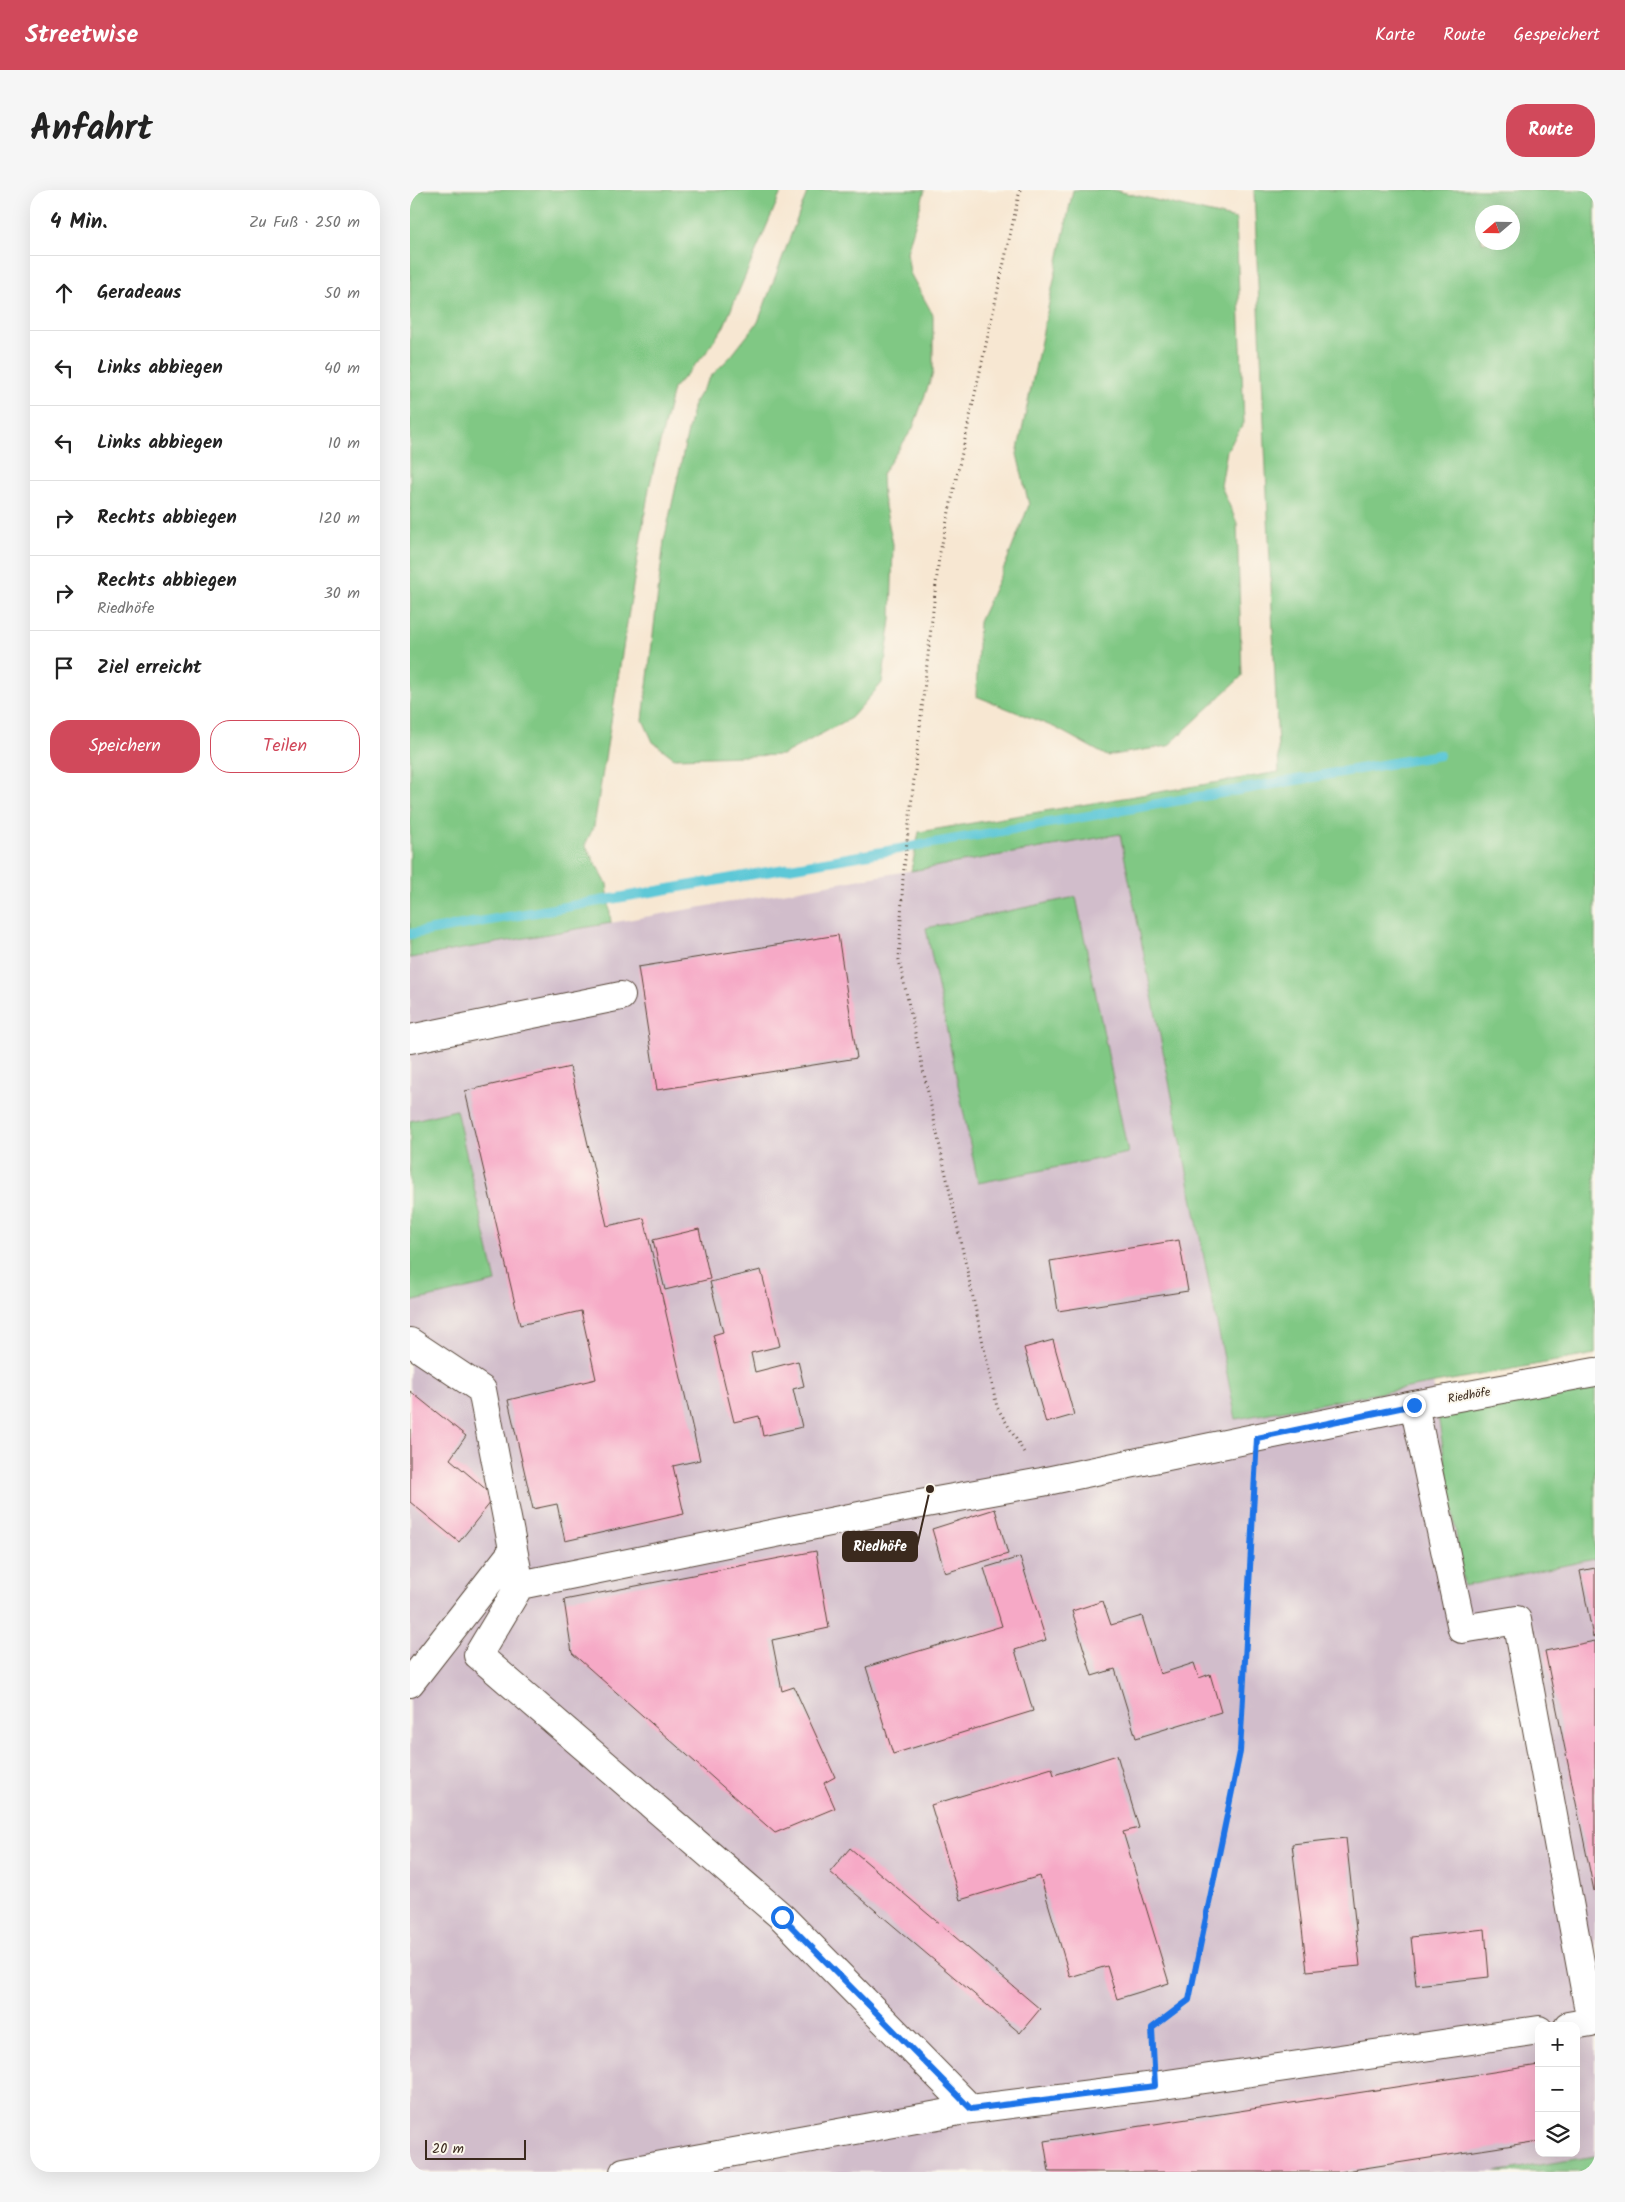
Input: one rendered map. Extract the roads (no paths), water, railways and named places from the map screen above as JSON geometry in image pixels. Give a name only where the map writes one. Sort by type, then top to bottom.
[{"type":"street","points":[[410,1038],[621,996]]},
{"type":"street","points":[[410,1342],[482,1390],[520,1585],[478,1655],[782,1917],[971,2109]]},
{"type":"street","name":"Riedhöfe","points":[[520,1585],[895,1508],[1042,1482],[1414,1405],[1595,1372]]},
{"type":"street","points":[[1414,1405],[1462,1629],[1517,1620],[1591,2022],[1580,2024]]},
{"type":"street","points":[[410,1683],[513,1551]]},
{"type":"street","points":[[624,2172],[971,2109],[1155,2086],[1535,2031]]},
{"type":"waterway","points":[[410,934],[1439,755]]},
{"type":"place","name":"Riedhöfe","points":[[930,1489]]}]
